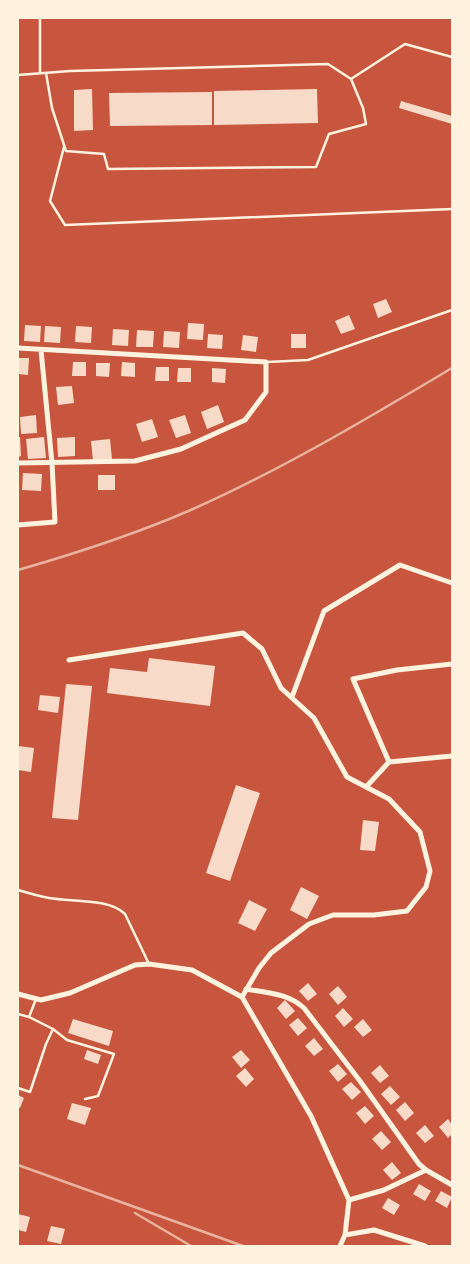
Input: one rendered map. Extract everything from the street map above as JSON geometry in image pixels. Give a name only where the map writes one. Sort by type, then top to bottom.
[{"type":"street","points":[[18,348],[266,362],[266,392],[245,420],[181,449],[135,462],[18,462]]},
{"type":"street","points":[[18,525],[55,522],[42,350]]},
{"type":"street","points":[[292,697],[324,612],[400,565],[452,584]]},
{"type":"street","points":[[69,660],[244,633],[262,649],[281,688],[314,718],[347,777],[389,799],[420,832],[430,871],[426,887],[407,911],[374,915],[333,915],[309,924],[271,953],[242,997]]},
{"type":"street","points":[[390,762],[353,679],[397,670],[452,664]]},
{"type":"street","points":[[366,787],[390,762],[452,756]]},
{"type":"street","points":[[18,994],[41,1000],[70,993],[135,965],[149,964],[192,970],[242,997],[311,1116],[349,1200],[345,1235],[340,1246]]},
{"type":"street","points":[[246,989],[284,996],[295,1000],[304,1008],[360,1081],[419,1164],[452,1185]]},
{"type":"street","points":[[349,1200],[384,1190],[426,1170]]},
{"type":"street","points":[[345,1235],[374,1230],[425,1246]]},
{"type":"lane","points":[[40,18],[40,73]]},
{"type":"lane","points":[[351,79],[405,44],[452,57]]},
{"type":"lane","points":[[18,75],[40,73],[328,64],[351,79],[363,108],[366,124],[329,134],[316,166],[108,169],[104,154],[66,151],[52,108],[46,73]]},
{"type":"lane","points":[[65,146],[50,201],[66,226],[452,209]]},
{"type":"lane","points":[[266,362],[308,360],[452,310]]},
{"type":"lane","points":[[18,890],[49,898],[84,901],[119,908],[125,914],[149,964]]},
{"type":"lane","points":[[30,1017],[36,999]]},
{"type":"lane","points":[[18,1014],[30,1017],[67,1040],[114,1054],[98,1096],[85,1100]]},
{"type":"lane","points":[[18,1088],[30,1092],[52,1029]]},
{"type":"building","points":[[92,89],[93,130],[74,131],[74,90]]},
{"type":"building","points":[[317,89],[318,123],[214,125],[214,91]]},
{"type":"building","points":[[212,92],[212,125],[110,126],[109,93]]},
{"type":"building","points":[[401,101],[452,116],[452,124],[399,108]]},
{"type":"building","points":[[386,299],[392,312],[378,318],[373,304]]},
{"type":"building","points":[[349,315],[355,329],[341,334],[335,321]]},
{"type":"building","points":[[188,323],[204,324],[203,340],[187,339]]},
{"type":"building","points":[[25,325],[41,326],[40,342],[24,341]]},
{"type":"building","points":[[45,326],[61,327],[60,343],[44,342]]},
{"type":"building","points":[[76,326],[92,327],[91,343],[75,342]]},
{"type":"building","points":[[113,329],[129,330],[128,346],[112,345]]},
{"type":"building","points":[[137,330],[154,331],[153,347],[136,347]]},
{"type":"building","points":[[164,331],[180,332],[179,348],[163,347]]},
{"type":"building","points":[[208,334],[223,335],[222,349],[207,348]]},
{"type":"building","points":[[291,334],[306,334],[306,348],[291,348]]},
{"type":"building","points":[[243,335],[258,337],[256,352],[241,350]]},
{"type":"building","points":[[18,358],[29,358],[28,375],[18,374]]},
{"type":"building","points":[[73,362],[86,362],[86,376],[72,376]]},
{"type":"building","points":[[122,362],[135,363],[135,377],[121,376]]},
{"type":"building","points":[[96,363],[110,363],[109,377],[96,376]]},
{"type":"building","points":[[156,367],[169,367],[169,381],[155,381]]},
{"type":"building","points":[[178,368],[191,368],[191,382],[177,382]]},
{"type":"building","points":[[212,368],[226,369],[225,383],[212,382]]},
{"type":"building","points":[[72,386],[74,403],[58,405],[56,387]]},
{"type":"building","points":[[218,405],[224,422],[207,429],[201,412]]},
{"type":"building","points":[[36,415],[37,433],[21,434],[20,417]]},
{"type":"building","points":[[185,415],[191,433],[176,438],[169,420]]},
{"type":"building","points":[[152,419],[158,437],[142,442],[136,424]]},
{"type":"building","points":[[18,437],[20,437],[21,456],[18,457]]},
{"type":"building","points":[[44,437],[46,458],[28,459],[26,439]]},
{"type":"building","points":[[75,437],[75,456],[58,457],[57,438]]},
{"type":"building","points":[[110,439],[112,459],[93,461],[91,441]]},
{"type":"building","points":[[23,473],[42,474],[41,491],[22,490]]},
{"type":"building","points":[[98,475],[115,475],[115,490],[98,490]]},
{"type":"building","points":[[149,658],[215,666],[210,706],[107,693],[110,668],[147,672]]},
{"type":"building","points":[[66,684],[92,686],[78,820],[52,818]]},
{"type":"building","points":[[40,695],[60,697],[58,713],[38,710]]},
{"type":"building","points":[[18,746],[34,748],[31,772],[18,770]]},
{"type":"building","points":[[236,785],[260,793],[230,881],[206,873]]},
{"type":"building","points":[[363,820],[379,822],[375,851],[360,850]]},
{"type":"building","points":[[301,887],[319,896],[307,919],[290,910]]},
{"type":"building","points":[[249,900],[267,909],[255,931],[238,923]]},
{"type":"building","points":[[308,983],[317,994],[308,1001],[299,991]]},
{"type":"building","points":[[338,986],[347,997],[338,1005],[329,994]]},
{"type":"building","points":[[285,1000],[295,1011],[286,1019],[277,1008]]},
{"type":"building","points":[[343,1008],[353,1019],[344,1027],[335,1016]]},
{"type":"building","points":[[298,1018],[307,1028],[298,1036],[289,1025]]},
{"type":"building","points":[[73,1019],[113,1031],[109,1046],[68,1033]]},
{"type":"building","points":[[363,1019],[372,1030],[363,1037],[354,1027]]},
{"type":"building","points":[[314,1038],[323,1049],[314,1056],[305,1046]]},
{"type":"building","points":[[87,1050],[101,1055],[98,1064],[84,1059]]},
{"type":"building","points":[[241,1050],[250,1060],[241,1068],[232,1057]]},
{"type":"building","points":[[338,1064],[347,1074],[338,1082],[329,1071]]},
{"type":"building","points":[[380,1065],[389,1076],[380,1083],[371,1073]]},
{"type":"building","points":[[245,1068],[254,1079],[246,1087],[236,1076]]},
{"type":"building","points":[[351,1082],[361,1092],[352,1100],[342,1089]]},
{"type":"building","points":[[390,1086],[400,1097],[391,1105],[381,1094]]},
{"type":"building","points":[[18,1095],[24,1098],[20,1108],[18,1107]]},
{"type":"building","points":[[405,1102],[414,1113],[405,1121],[396,1110]]},
{"type":"building","points":[[72,1103],[91,1108],[85,1125],[67,1119]]},
{"type":"building","points":[[365,1106],[374,1116],[365,1124],[356,1113]]},
{"type":"building","points":[[448,1119],[452,1125],[452,1134],[448,1138],[439,1127]]},
{"type":"building","points":[[425,1125],[434,1136],[425,1143],[416,1133]]},
{"type":"building","points":[[381,1131],[391,1142],[382,1150],[372,1139]]},
{"type":"building","points":[[392,1162],[401,1173],[392,1180],[383,1170]]},
{"type":"building","points":[[419,1184],[431,1191],[425,1201],[413,1194]]},
{"type":"building","points":[[441,1191],[452,1197],[447,1208],[435,1201]]},
{"type":"building","points":[[388,1198],[400,1205],[394,1215],[382,1208]]},
{"type":"building","points":[[18,1214],[30,1217],[26,1232],[18,1230]]},
{"type":"building","points":[[51,1226],[65,1229],[61,1244],[47,1241]]},
{"type":"railway","points":[[18,570],[128,535],[227,494],[325,442],[452,368]]},
{"type":"railway","points":[[18,1165],[243,1246]]},
{"type":"railway","points":[[135,1213],[191,1246]]}]
